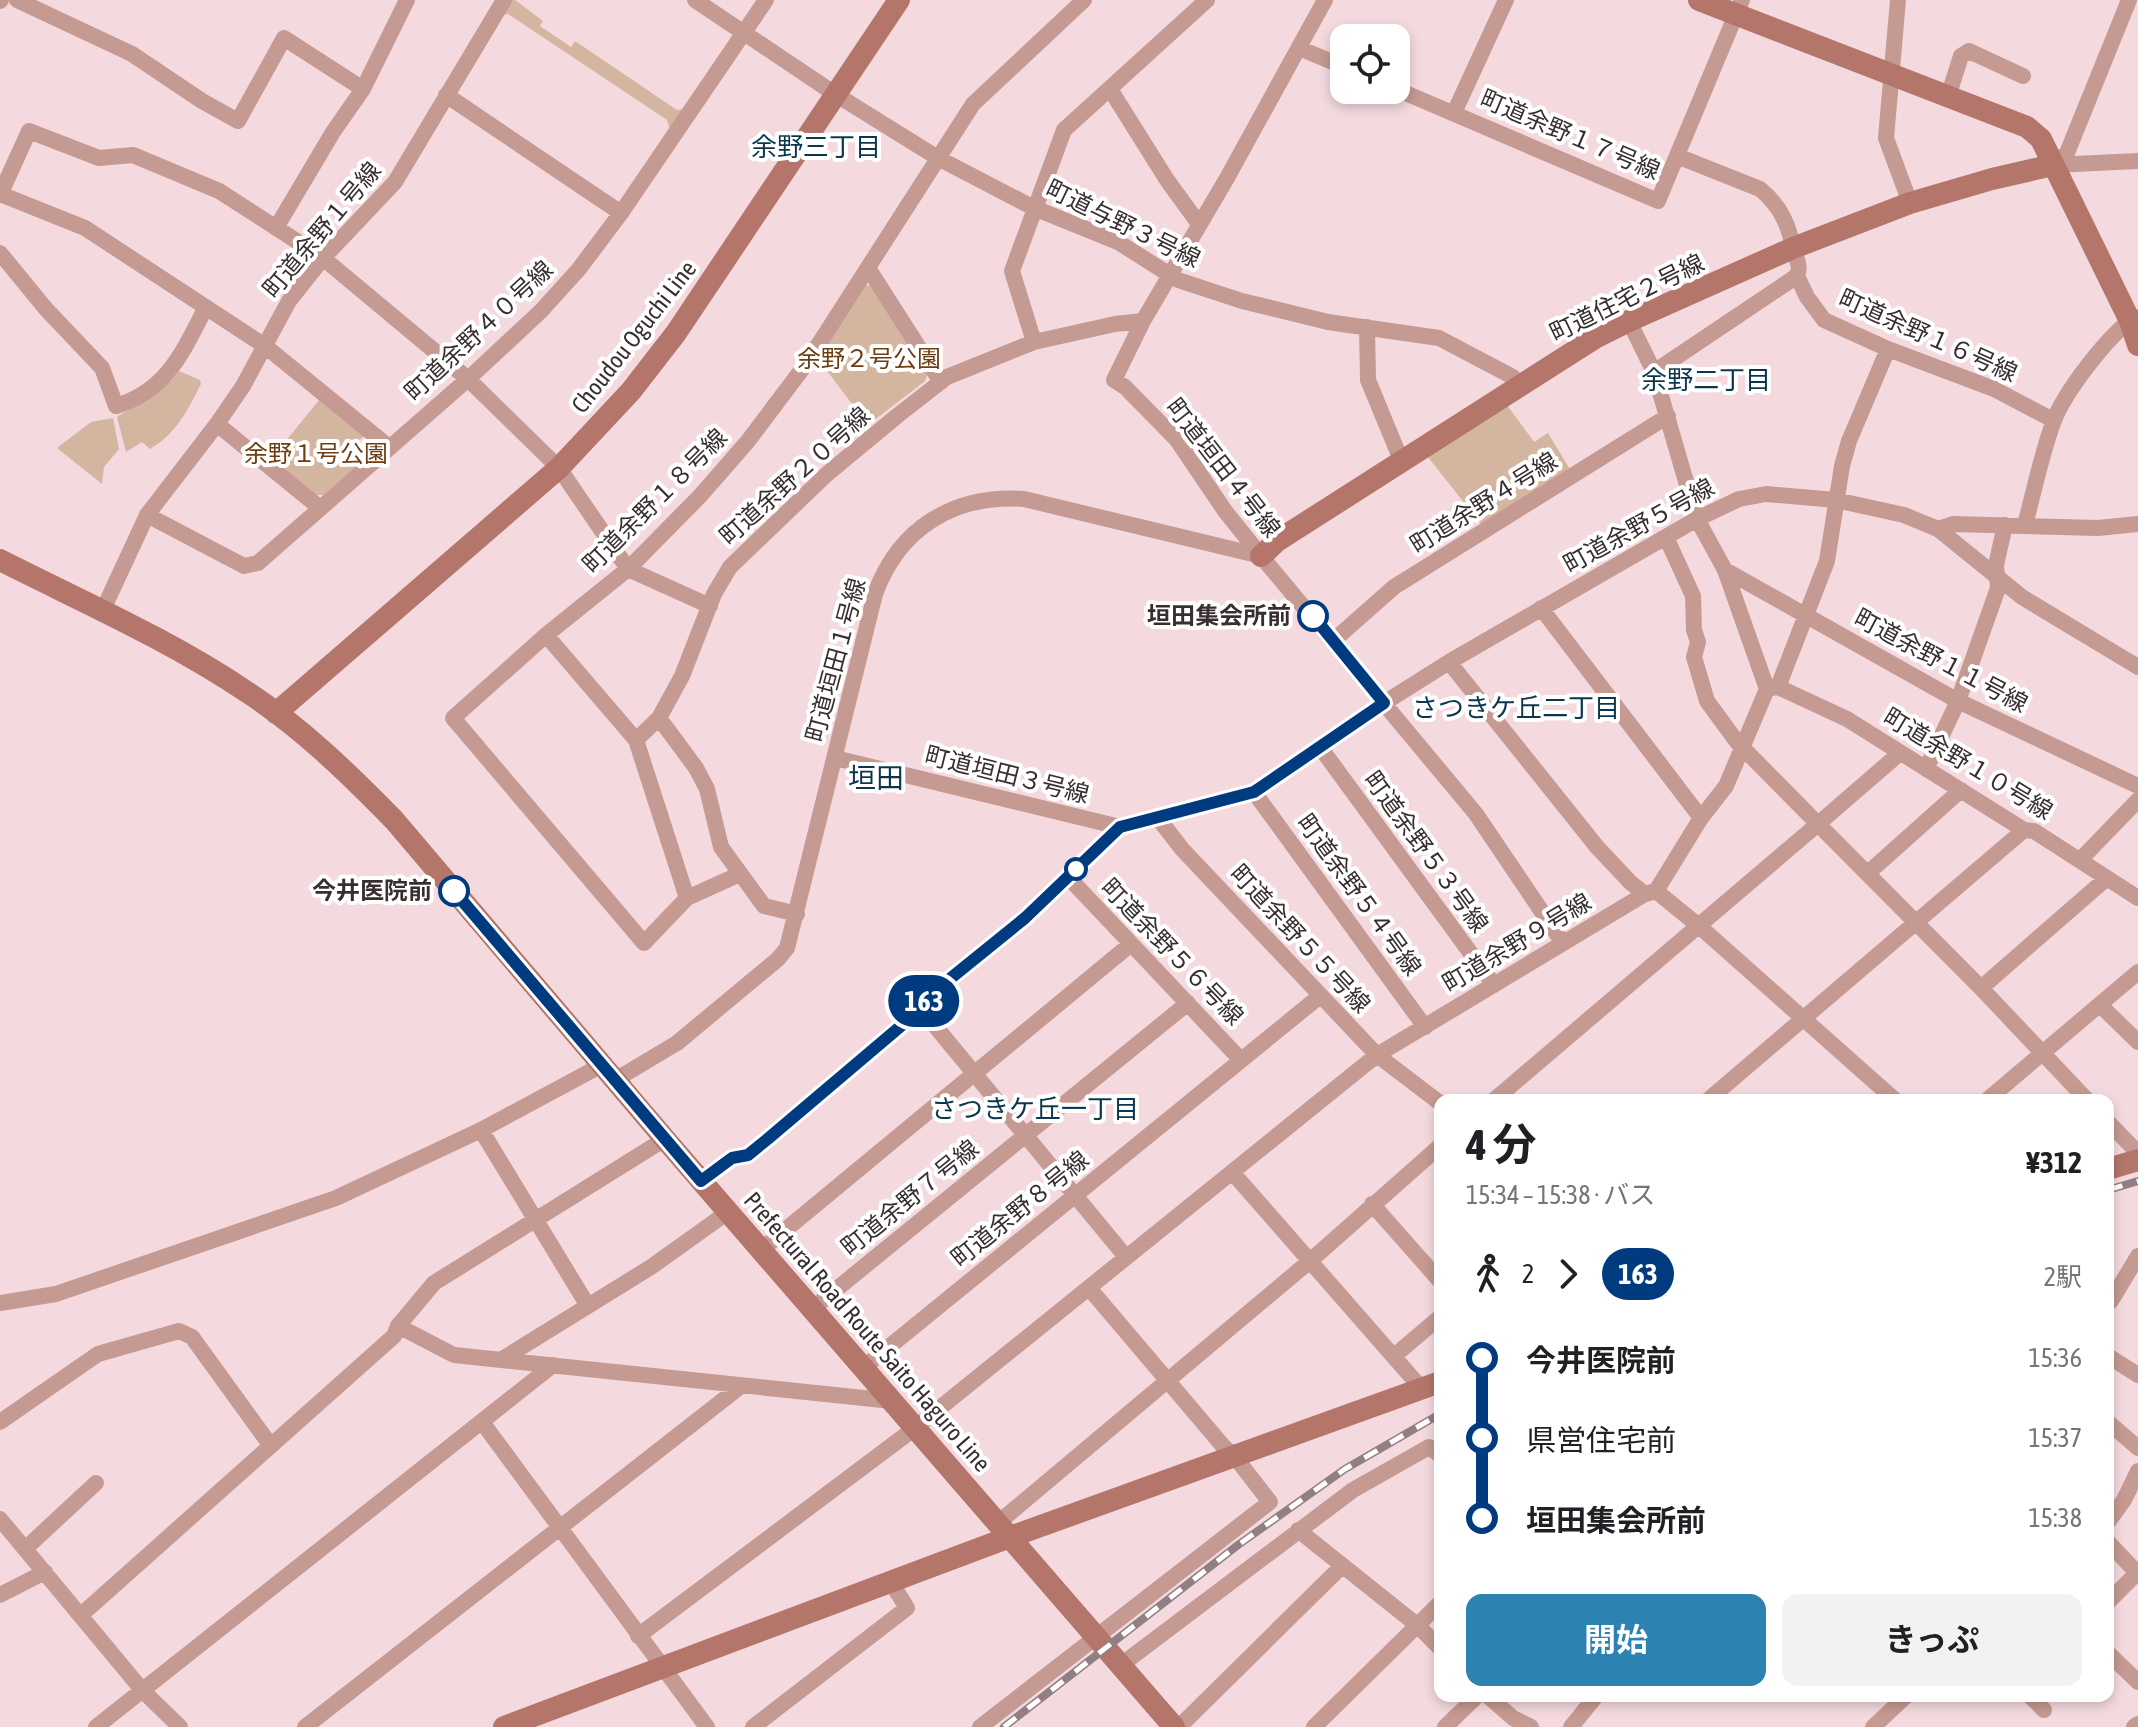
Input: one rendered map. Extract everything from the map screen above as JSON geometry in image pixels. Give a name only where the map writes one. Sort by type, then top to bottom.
[{"type":"street","points":[[17,0],[123,49],[238,121],[284,38],[363,89]]},
{"type":"street","points":[[276,228],[333,132],[363,89],[407,0]]},
{"type":"street","name":"町道余野１号線","points":[[102,612],[147,515],[243,386],[289,301],[323,258],[395,182],[504,0]]},
{"type":"street","name":"町道与野３号線","points":[[695,0],[835,94],[938,158],[1034,208],[1118,242],[1178,280],[1242,301],[1328,322],[1439,338],[1513,377],[1519,386]]},
{"type":"street","name":"町道余野４０号線","points":[[147,515],[244,566],[258,563],[468,379],[541,311],[579,269],[621,213],[766,0]]},
{"type":"street","name":"Choudou Oguchi Line","points":[[276,713],[559,468],[631,391],[676,333],[899,0]]},
{"type":"street","name":"町道余野１８号線","points":[[740,874],[687,898],[644,943],[453,718],[546,635],[628,569],[700,496],[748,441],[806,364],[973,104],[1084,0]]},
{"type":"street","points":[[1034,342],[1012,271],[1064,130],[1207,0]]},
{"type":"street","name":"町道垣田４号線","points":[[1325,0],[1143,321],[1114,380],[1125,387],[1177,440],[1225,511],[1476,814],[1563,943]]},
{"type":"street","points":[[1454,113],[1506,0]]},
{"type":"street","points":[[1699,0],[1739,8],[1892,74],[2027,127],[2041,139],[2134,318],[2138,345]]},
{"type":"street","points":[[1898,0],[1886,138],[1910,203]]},
{"type":"street","points":[[2053,165],[2067,153],[2129,0]]},
{"type":"street","name":"町道余野１７号線","points":[[1410,95],[1658,201],[1739,8]]},
{"type":"street","points":[[1299,48],[1330,61]]},
{"type":"street","points":[[1948,97],[1961,56],[1969,51],[2023,76]]},
{"type":"street","points":[[1110,89],[1167,180],[1199,224]]},
{"type":"street","points":[[446,95],[621,213]]},
{"type":"street","points":[[389,447],[265,346],[85,228],[0,195],[29,131],[99,158],[133,155],[219,191],[323,258],[468,379],[559,468],[628,569],[710,606]]},
{"type":"street","name":"町道余野１６号線","points":[[1677,156],[1763,191],[1782,214],[1794,239],[1793,248],[1800,268],[1797,276],[1807,297],[1824,320],[1888,349],[1994,389],[2053,420]]},
{"type":"street","points":[[2053,165],[2138,161]]},
{"type":"street","name":"町道住宅２号線","points":[[1261,556],[1277,541],[1401,460],[1595,338],[1629,321],[1793,248],[1910,203],[2053,165]]},
{"type":"street","points":[[0,253],[38,300],[102,368],[116,406],[128,402],[167,376],[206,307]]},
{"type":"street","points":[[868,268],[941,382]]},
{"type":"street","points":[[1654,372],[1797,276]]},
{"type":"street","points":[[2025,525],[2053,420],[2086,369],[2122,325],[2134,318]]},
{"type":"street","name":"町道余野２０号線","points":[[636,740],[659,718],[682,676],[710,606],[730,567],[827,474],[947,377],[1034,342],[1143,321]]},
{"type":"street","points":[[1629,321],[1654,372],[1697,519],[1725,570],[1773,688]]},
{"type":"street","points":[[1367,327],[1368,380],[1401,460]]},
{"type":"street","name":"町道余野９号線","points":[[638,1636],[915,1428],[1377,1055],[1651,892],[1726,786],[1806,616],[1827,561],[1849,441],[1888,349]]},
{"type":"street","name":"町道余野４号線","points":[[1333,641],[1394,587],[1668,416]]},
{"type":"street","points":[[217,424],[320,508]]},
{"type":"street","name":"町道余野５号線","points":[[1120,827],[1254,792],[1384,703],[1541,608],[1697,519],[1739,499],[1766,494],[1836,500],[1904,515],[1938,529],[2047,615],[2138,667]]},
{"type":"street","name":"町道垣田１号線","points":[[0,1303],[56,1294],[336,1198],[677,1043],[778,959],[789,943],[797,914],[870,610],[881,577],[908,539],[939,515],[958,505],[1002,498],[1024,499],[1261,556]]},
{"type":"street","points":[[1938,529],[1953,524],[2098,528],[2138,524]]},
{"type":"street","points":[[1926,769],[1958,701],[1998,588],[1996,565],[2005,525]]},
{"type":"street","points":[[1666,537],[1693,596],[1694,630],[1698,642],[1694,657],[1707,701],[1737,742],[1981,988],[2081,1094]]},
{"type":"street","name":"Prefectural Road Route Saito Haguro Line","points":[[0,560],[188,655],[250,694],[342,769],[394,820],[701,1181],[1177,1727]]},
{"type":"street","name":"町道余野１１号線","points":[[1725,570],[1958,701],[2138,786]]},
{"type":"street","points":[[1541,608],[1701,818]]},
{"type":"street","points":[[546,635],[636,740],[687,898]]},
{"type":"street","points":[[1449,662],[1597,847],[1631,883],[1651,892],[1699,926],[1804,1018],[1884,1094]]},
{"type":"street","name":"町道余野１０号線","points":[[1773,688],[1847,719],[2024,830],[2034,831],[2138,898]]},
{"type":"street","points":[[659,718],[696,768],[707,789],[721,847],[740,874],[764,906],[797,914]]},
{"type":"street","name":"町道余野５３号線","points":[[1320,747],[1494,985]]},
{"type":"street","points":[[1501,1094],[1900,753]]},
{"type":"street","name":"町道垣田３号線","points":[[835,758],[1120,827]]},
{"type":"street","points":[[1868,873],[1961,790]]},
{"type":"street","name":"町道余野５４号線","points":[[1254,792],[1425,1027]]},
{"type":"street","points":[[2080,860],[2138,800]]},
{"type":"street","name":"町道余野５５号線","points":[[1158,818],[1182,849],[1377,1055],[1434,1099]]},
{"type":"street","points":[[701,1181],[732,1158],[748,1155],[921,1009],[925,999],[1025,918],[1120,827]]},
{"type":"street","points":[[1715,1094],[2024,830]]},
{"type":"street","name":"町道余野５６号線","points":[[1068,877],[1241,1060]]},
{"type":"street","points":[[1981,988],[2107,878]]},
{"type":"street","points":[[761,1250],[1131,944]]},
{"type":"street","points":[[1994,1094],[2138,972]]},
{"type":"street","name":"町道余野８号線","points":[[863,1368],[1320,996]]},
{"type":"street","name":"町道余野７号線","points":[[812,1309],[1188,1003]]},
{"type":"street","points":[[2100,1005],[2138,1042]]},
{"type":"street","points":[[921,1009],[1126,1257]]},
{"type":"street","points":[[2114,1128],[2138,1153]]},
{"type":"street","points":[[481,1130],[588,1306]]},
{"type":"street","points":[[81,1615],[394,1336],[398,1326],[434,1283],[665,1139]]},
{"type":"street","points":[[1004,1530],[1166,1380],[1310,1261],[1434,1151]]},
{"type":"street","points":[[2114,1167],[2138,1160]]},
{"type":"street","points":[[1232,1172],[1394,1356],[1431,1386]]},
{"type":"street","points":[[1372,1204],[1434,1274]]},
{"type":"street","points":[[504,1358],[651,1267],[728,1212]]},
{"type":"street","points":[[2114,1294],[2138,1256]]},
{"type":"street","points":[[980,1727],[1270,1502],[1089,1288]]},
{"type":"street","points":[[1394,1356],[1434,1322]]},
{"type":"street","points":[[398,1326],[454,1355],[892,1401]]},
{"type":"street","points":[[0,1422],[98,1354],[179,1331],[192,1337],[271,1446]]},
{"type":"street","points":[[2114,1360],[2138,1375]]},
{"type":"street","points":[[96,1727],[553,1365]]},
{"type":"street","points":[[305,1727],[741,1386]]},
{"type":"street","points":[[504,1727],[531,1722],[661,1667],[891,1582],[1004,1530],[1235,1457],[1431,1386]]},
{"type":"street","points":[[482,1422],[707,1727]]},
{"type":"street","points":[[2114,1427],[2138,1448]]},
{"type":"street","points":[[1121,1665],[1353,1490],[1434,1449]]},
{"type":"street","points":[[2114,1514],[2138,1471]]},
{"type":"street","points":[[26,1548],[96,1483]]},
{"type":"street","points":[[0,1519],[143,1691],[180,1727]]},
{"type":"street","points":[[1298,1530],[1434,1642]]},
{"type":"street","points":[[2114,1548],[2137,1573],[2114,1596]]},
{"type":"street","points":[[1177,1727],[1342,1566]]},
{"type":"street","points":[[0,1595],[45,1572]]},
{"type":"street","points":[[753,1727],[907,1608],[891,1582]]},
{"type":"street","points":[[1314,1727],[1434,1609]]},
{"type":"street","points":[[2114,1659],[2138,1682]]},
{"type":"street","points":[[1445,1727],[1479,1702]]},
{"type":"street","points":[[1494,1702],[1513,1718],[1531,1727]]},
{"type":"street","points":[[1571,1727],[1591,1702]]},
{"type":"street","points":[[1873,1727],[1900,1702]]},
{"type":"street","points":[[2036,1702],[2044,1710]]},
{"type":"green space","points":[[510,0],[515,0],[543,21],[540,26],[571,47],[575,41],[677,110],[684,109],[670,130],[667,120],[508,14],[501,15]]},
{"type":"green space","name":"余野２号公園","points":[[865,285],[873,286],[928,373],[925,381],[868,425],[818,359]]},
{"type":"green space","points":[[179,371],[200,380],[201,384],[186,412],[174,429],[150,449],[142,442],[126,452],[117,417],[172,380]]},
{"type":"green space","name":"余野１号公園","points":[[320,399],[364,436],[347,452],[358,465],[324,495],[315,495],[271,459]]},
{"type":"green space","points":[[1507,405],[1534,442],[1548,433],[1571,471],[1482,525],[1427,456]]},
{"type":"green space","points":[[113,418],[119,449],[104,467],[102,484],[57,448],[91,422]]},
{"type":"railway","points":[[2114,1188],[2138,1181]]},
{"type":"railway","points":[[1004,1727],[1238,1545],[1345,1469],[1434,1417]]},
{"type":"bus line","name":"163","points":[[454,891],[701,1181],[732,1158],[748,1155],[770,1137],[921,1009],[925,999],[1025,918],[1120,827],[1254,792],[1384,703],[1313,616]]},
{"type":"place","name":"垣田集会所前","points":[[1313,616]]},
{"type":"place","name":"今井医院前","points":[[454,891]]},
{"type":"district","name":"余野三丁目","points":[[816,147]]},
{"type":"district","name":"余野二丁目","points":[[1706,380]]},
{"type":"district","name":"さつきケ丘二丁目","points":[[1516,708]]},
{"type":"district","name":"垣田","points":[[876,778]]},
{"type":"district","name":"さつきケ丘一丁目","points":[[1035,1109]]}]
